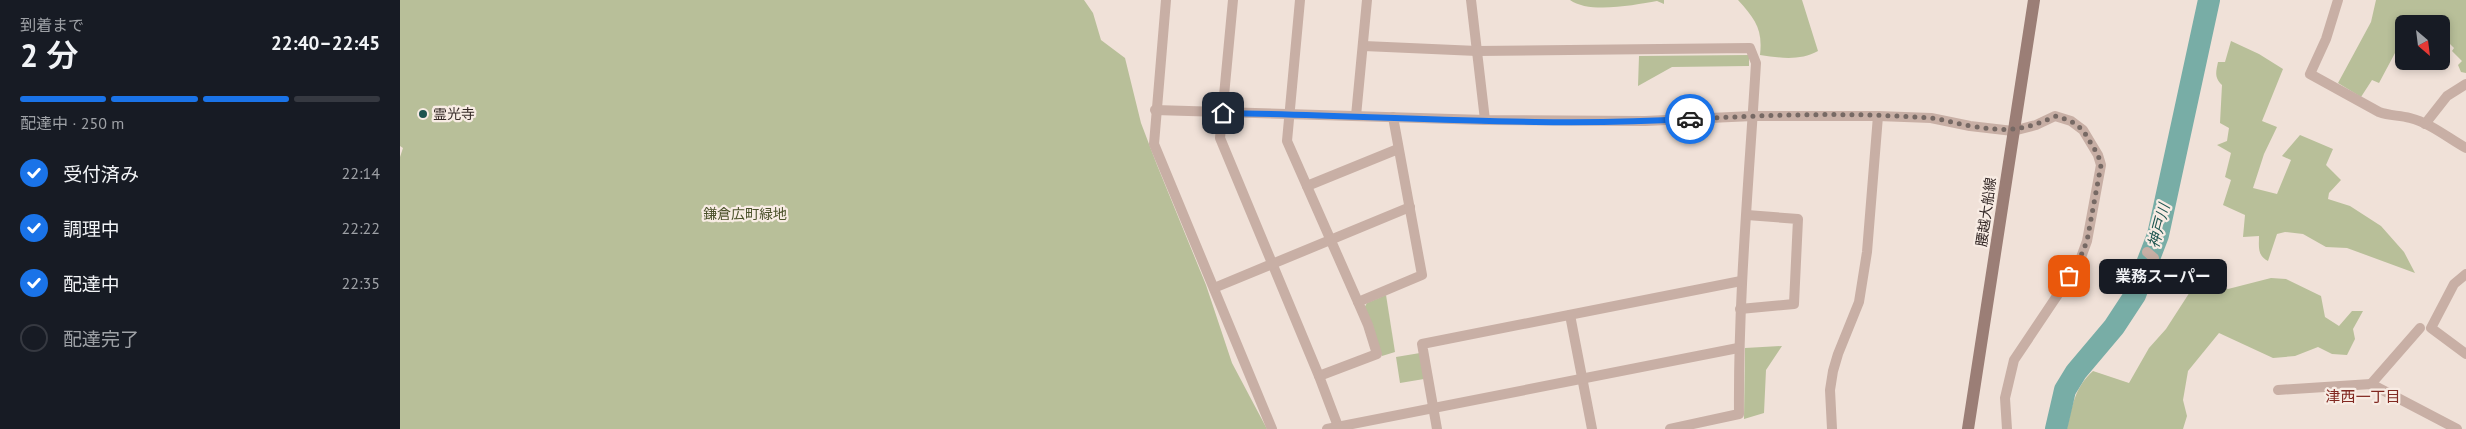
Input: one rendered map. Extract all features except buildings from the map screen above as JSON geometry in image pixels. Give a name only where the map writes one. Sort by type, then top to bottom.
[{"type":"main road","name":"腰越大船線","points":[[1968,429],[2034,0]]},
{"type":"street","points":[[1166,0],[1154,144],[1272,429]]},
{"type":"street","points":[[1233,0],[1220,138],[1339,428]]},
{"type":"street","points":[[1300,0],[1291,114],[1287,141],[1368,325],[1377,354],[1319,376]]},
{"type":"street","points":[[1356,116],[1367,0]]},
{"type":"street","points":[[1471,0],[1485,120]]},
{"type":"street","points":[[2338,0],[2326,40],[2310,74],[2379,112],[2391,116],[2410,118],[2425,124],[2466,148]]},
{"type":"street","points":[[1364,46],[1477,51],[1750,48],[1756,63],[1741,281],[1738,348],[1739,414],[1694,427],[1670,429]]},
{"type":"street","points":[[2425,124],[2447,96],[2466,84]]},
{"type":"street","points":[[1156,110],[1485,120],[1645,121],[1753,116],[1878,116],[1931,118],[1970,126],[2013,131],[2036,125],[2056,116],[2071,121],[2087,135],[2101,165],[2087,241],[2078,263],[2014,360],[2005,398],[2007,429]]},
{"type":"street","points":[[1832,429],[1830,390],[1838,354],[1859,302],[1867,252],[1878,116]]},
{"type":"street","points":[[1358,302],[1422,276],[1393,117]]},
{"type":"street","points":[[1307,186],[1398,149]]},
{"type":"street","points":[[1214,288],[1410,208]]},
{"type":"street","points":[[1740,309],[1794,304],[1798,219],[1747,215]]},
{"type":"street","points":[[2466,274],[2454,284],[2431,328],[2466,354]]},
{"type":"street","points":[[1437,429],[1422,344],[1741,281]]},
{"type":"street","points":[[1570,315],[1581,380],[1592,429]]},
{"type":"street","points":[[2371,384],[2420,328]]},
{"type":"street","points":[[1327,429],[1433,410],[1738,348]]},
{"type":"street","points":[[2278,390],[2371,384],[2457,429]]},
{"type":"green space","name":"鎌倉広町緑地","points":[[400,0],[1084,0],[1093,13],[1101,40],[1125,58],[1141,123],[1206,285],[1232,363],[1267,429],[400,429],[400,157],[403,148],[400,146]]},
{"type":"green space","points":[[1570,0],[1664,0],[1664,4],[1657,1],[1600,8],[1588,7]]},
{"type":"green space","points":[[1738,0],[1802,0],[1818,51],[1797,57],[1782,58],[1760,55],[1759,31],[1749,13]]},
{"type":"green space","points":[[2376,0],[2466,0],[2466,73],[2461,72],[2458,65],[2462,61],[2452,51],[2454,48],[2450,44],[2450,15],[2395,15],[2395,53],[2379,83],[2372,80],[2361,97],[2338,83],[2371,22]]},
{"type":"green space","points":[[2231,41],[2259,54],[2283,69],[2262,121],[2277,127],[2264,154],[2253,188],[2277,194],[2291,160],[2282,156],[2300,135],[2333,149],[2326,165],[2341,180],[2329,193],[2328,199],[2350,206],[2381,226],[2404,252],[2415,273],[2347,248],[2326,247],[2303,234],[2285,232],[2277,234],[2268,261],[2260,253],[2259,236],[2243,237],[2245,215],[2223,205],[2231,180],[2225,177],[2231,153],[2217,145],[2227,141],[2229,128],[2220,123],[2222,85],[2216,74],[2218,62],[2225,62]]},
{"type":"green space","points":[[1749,55],[1749,66],[1672,67],[1638,86],[1639,56]]},
{"type":"green space","points":[[2271,278],[2286,279],[2321,296],[2325,317],[2339,326],[2352,311],[2363,311],[2353,329],[2355,339],[2347,355],[2332,354],[2318,347],[2295,356],[2273,358],[2219,333],[2188,371],[2183,400],[2187,416],[2183,429],[2067,429],[2075,397],[2087,377],[2093,371],[2129,383],[2149,348],[2166,329],[2197,281],[2228,289]]},
{"type":"green space","points":[[1386,295],[1395,352],[1382,356],[1364,308],[1367,303]]},
{"type":"green space","points":[[1782,346],[1766,370],[1764,413],[1744,419],[1745,348]]},
{"type":"green space","points":[[1420,353],[1424,379],[1400,383],[1396,357]]},
{"type":"waterway","name":"神戸川","points":[[2056,429],[2065,390],[2076,372],[2114,327],[2135,295],[2158,235],[2209,0]]},
{"type":"way so far","points":[[1690,119],[1753,116],[1878,116],[1931,118],[1970,126],[2013,131],[2036,125],[2056,116],[2071,121],[2087,135],[2098,155],[2101,165],[2087,241],[2078,263],[2069,276]]},
{"type":"place","name":"霊光寺","points":[[423,114]]},
{"type":"place","name":"業務スーパー","points":[[2069,276]]},
{"type":"district","name":"津西一丁目","points":[[2363,397]]},
{"type":"route","points":[[1223,113],[1485,120],[1645,121],[1690,119]]}]
